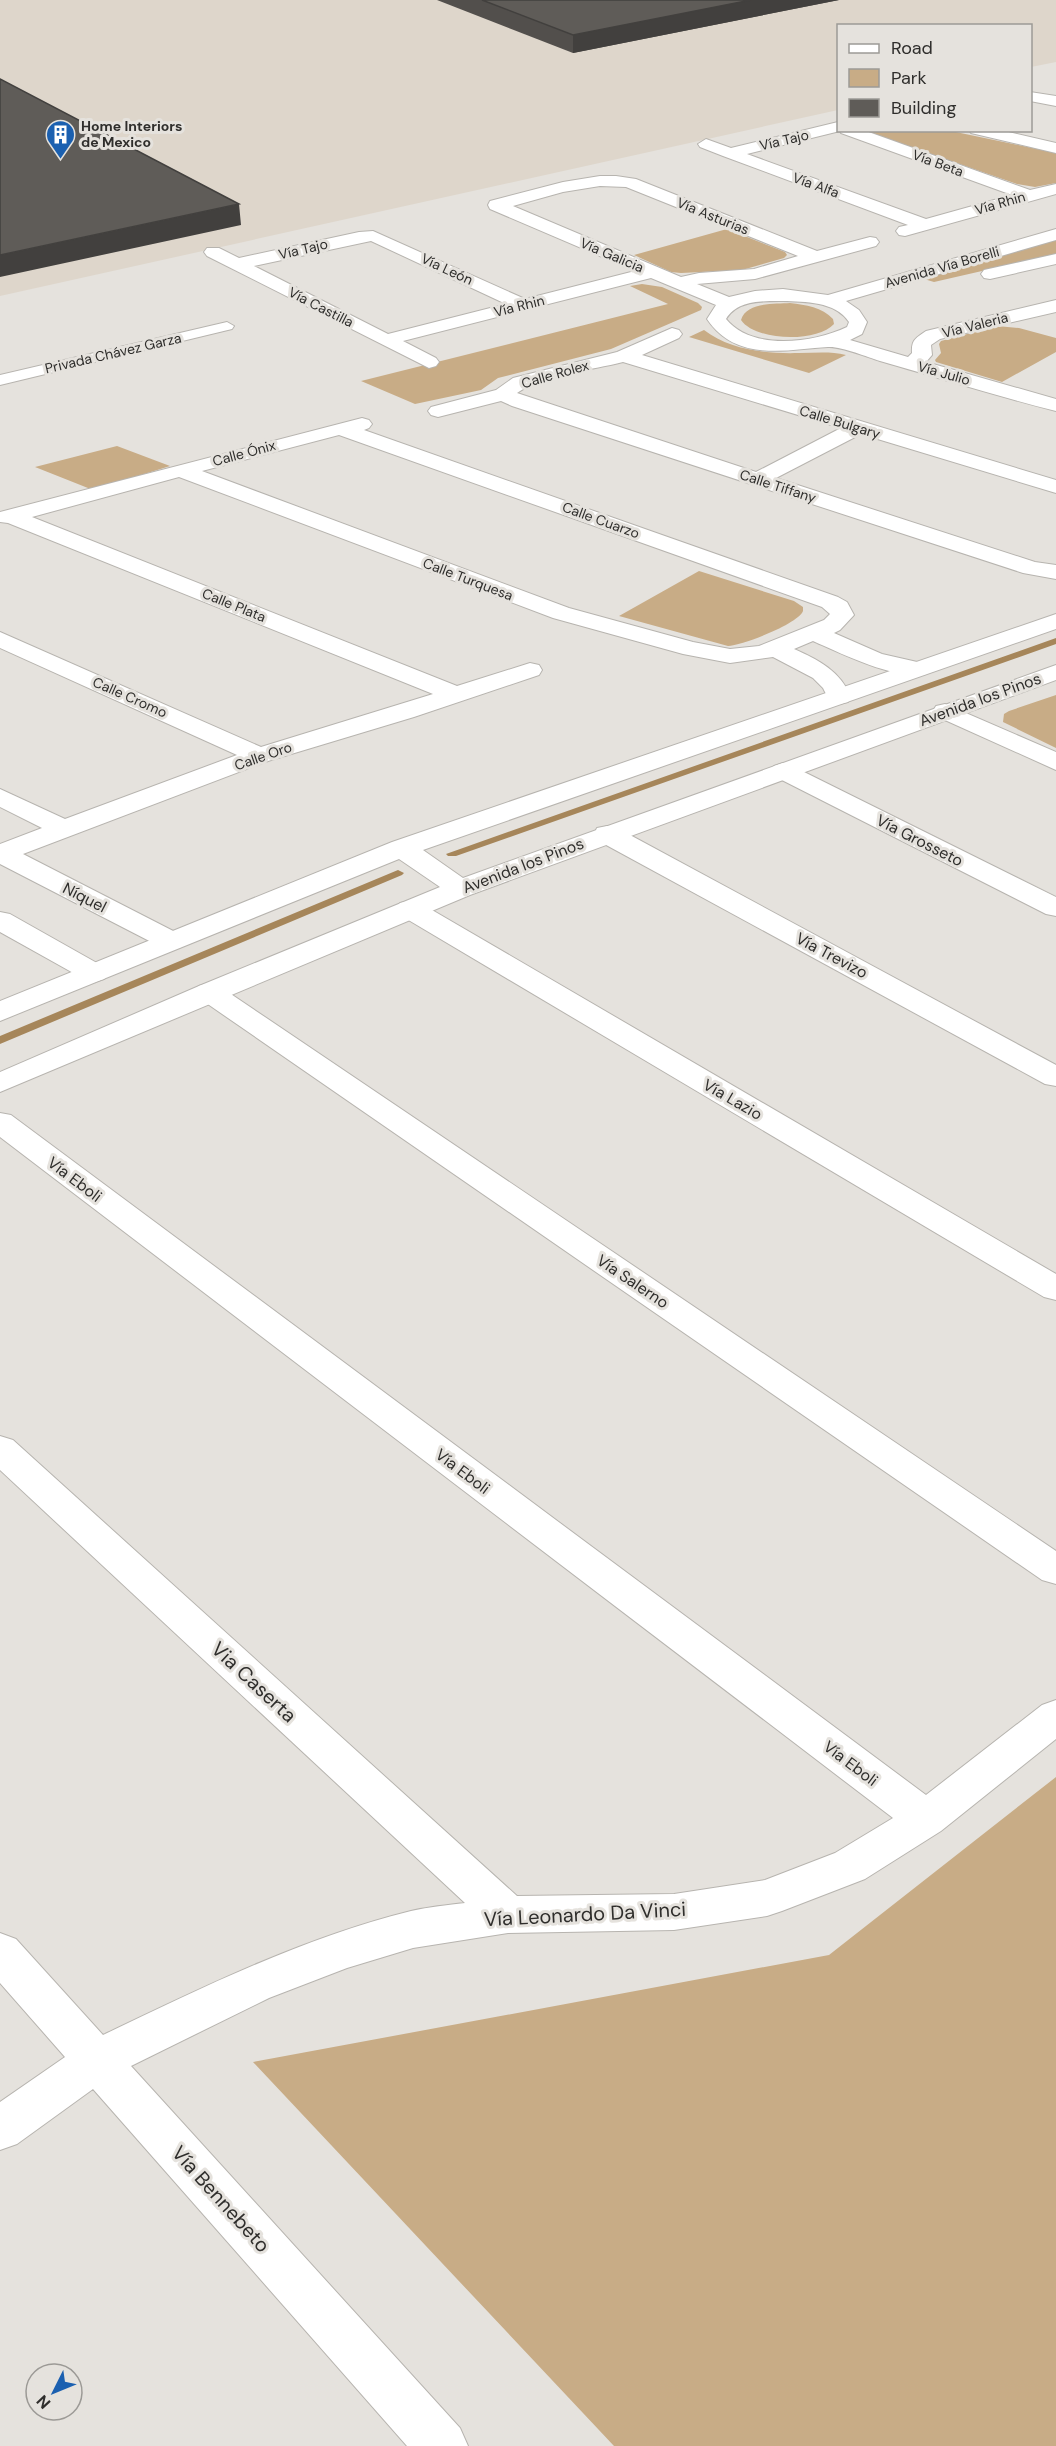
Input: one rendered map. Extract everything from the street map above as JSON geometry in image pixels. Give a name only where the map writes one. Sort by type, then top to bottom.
[{"type":"street","points":[[1032,96],[1056,101]]},
{"type":"street","name":"Vía Tajo","points":[[729,153],[837,127]]},
{"type":"street","name":"Vía Beta","points":[[853,132],[1029,195]]},
{"type":"street","points":[[986,132],[1056,148]]},
{"type":"street","name":"Vía Alfa","points":[[706,144],[925,225]]},
{"type":"street","name":"Vía Galicia","points":[[610,179],[496,205],[729,304]]},
{"type":"street","name":"Vía Asturias","points":[[610,179],[630,183],[815,257]]},
{"type":"street","name":"Vía Rhin","points":[[677,283],[699,278],[755,274],[1056,189]]},
{"type":"street","name":"Avenida Vía Borelli","points":[[827,301],[1056,234]]},
{"type":"street","name":"Vía Tajo","points":[[238,264],[369,236]]},
{"type":"street","name":"Vía León","points":[[369,236],[380,238],[524,305]]},
{"type":"street","name":"Vía Castilla","points":[[213,252],[429,362]]},
{"type":"street","name":"Avenida Vía Borelli","points":[[845,308],[1056,259]]},
{"type":"street","name":"Vía Rhin","points":[[386,340],[652,272]]},
{"type":"street","points":[[736,276],[743,287],[760,296]]},
{"type":"street","points":[[879,286],[900,295]]},
{"type":"street","points":[[760,296],[806,297],[827,301],[845,308],[854,315],[858,322],[855,330],[832,341],[812,345],[778,345],[747,340],[730,334],[720,327],[716,319],[720,311],[729,304],[760,296]]},
{"type":"street","name":"Vía Valeria","points":[[916,355],[922,340],[933,335],[1056,306]]},
{"type":"street","points":[[1008,317],[1046,328]]},
{"type":"street","name":"Vía Julio","points":[[855,330],[916,355],[1056,405]]},
{"type":"street","name":"Calle Rolex","points":[[438,411],[503,394],[520,382],[624,356],[672,334]]},
{"type":"street","name":"Vía Julio","points":[[832,341],[916,355]]},
{"type":"street","name":"Calle Bulgary","points":[[624,356],[1056,487]]},
{"type":"street","name":"Calle Tiffany","points":[[503,394],[519,402],[757,480],[1031,568],[1056,572]]},
{"type":"street","name":"Calle Ónix","points":[[98,492],[340,428],[363,424],[388,424]]},
{"type":"street","name":"Calle Cuarzo","points":[[340,428],[830,602],[839,607],[842,615],[823,629]]},
{"type":"street","points":[[757,480],[858,428]]},
{"type":"street","name":"Calle Turquesa","points":[[180,470],[576,619],[723,655],[738,656],[769,651],[823,629]]},
{"type":"street","name":"Calle Plata","points":[[5,517],[98,492]]},
{"type":"street","name":"Calle Plata","points":[[5,517],[457,695]]},
{"type":"street","points":[[0,1012],[402,848],[1056,621]]},
{"type":"street","points":[[823,629],[874,659],[917,669]]},
{"type":"street","name":"Calle Cromo","points":[[0,639],[260,756]]},
{"type":"street","points":[[769,651],[823,674],[837,688],[839,697]]},
{"type":"street","name":"Calle Oro","points":[[0,853],[260,756],[530,670]]},
{"type":"street","name":"Avenida los Pinos","points":[[0,1083],[209,992],[460,889],[1056,672]]},
{"type":"street","points":[[945,711],[1056,762]]},
{"type":"street","name":"Vía Grosseto","points":[[783,771],[1056,908]]},
{"type":"street","points":[[0,797],[64,829]]},
{"type":"street","name":"Vía Trevizo","points":[[607,834],[1056,1077]]},
{"type":"street","points":[[402,848],[460,889]]},
{"type":"street","name":"Níquel","points":[[0,853],[171,941]]},
{"type":"street","name":"Vía Lazio","points":[[410,909],[1056,1289]]},
{"type":"street","points":[[0,920],[94,973]]},
{"type":"street","name":"Vía Salerno","points":[[209,992],[1056,1570]]},
{"type":"street","name":"Vía Eboli","points":[[0,1122],[926,1819]]},
{"type":"street","name":"Via Caserta","points":[[0,1449],[508,1915]]},
{"type":"street","name":"Vía Leonardo Da Vinci","points":[[0,2129],[96,2061],[253,1984],[340,1952],[413,1929],[508,1915],[674,1912],[767,1898],[850,1866],[926,1819],[1056,1716]]},
{"type":"street","name":"Vía Bennebeto","points":[[0,1952],[442,2446]]},
{"type":"lane","name":"Privada Chávez Garza","points":[[0,380],[227,326]]},
{"type":"shaded area","points":[[0,0],[1056,0],[1056,62],[1032,67],[1032,24],[837,24],[837,110],[0,296]]},
{"type":"green space","points":[[867,132],[956,132],[1056,153],[1056,183],[1035,187],[1017,184]]},
{"type":"green space","points":[[727,229],[785,252],[787,255],[784,258],[742,270],[681,273],[671,272],[634,255]]},
{"type":"green space","points":[[1056,239],[1056,254],[934,282],[924,279]]},
{"type":"green space","points":[[642,284],[662,287],[698,303],[702,307],[701,310],[611,349],[498,378],[481,390],[415,404],[361,381],[668,304],[630,286]]},
{"type":"green space","points":[[790,303],[819,309],[833,319],[834,324],[814,334],[786,337],[759,332],[748,327],[741,320],[744,314],[755,307]]},
{"type":"green space","points":[[997,326],[1019,328],[1056,338],[1056,352],[1002,382],[936,362],[935,360],[941,353],[939,344],[941,341]]},
{"type":"green space","points":[[704,330],[725,342],[749,349],[774,353],[846,355],[809,373],[689,337]]},
{"type":"green space","points":[[117,446],[170,466],[93,490],[35,467]]},
{"type":"green space","points":[[699,571],[794,601],[803,607],[803,611],[781,628],[728,646],[619,616]]},
{"type":"green space","points":[[1056,695],[1056,748],[1003,722],[1004,714],[1009,711]]},
{"type":"green space","points":[[1056,1777],[1056,2446],[614,2446],[253,2062],[829,1955]]},
{"type":"building","points":[[482,0],[751,0],[573,35]]},
{"type":"building","name":"Home Interiors de Mexico","points":[[0,79],[239,204],[0,255]]},
{"type":"waterway","points":[[452,854],[1056,641]]},
{"type":"waterway","points":[[0,1040],[398,873]]},
{"type":"place","name":"Home Interiors de Mexico","points":[[60,160]]}]
